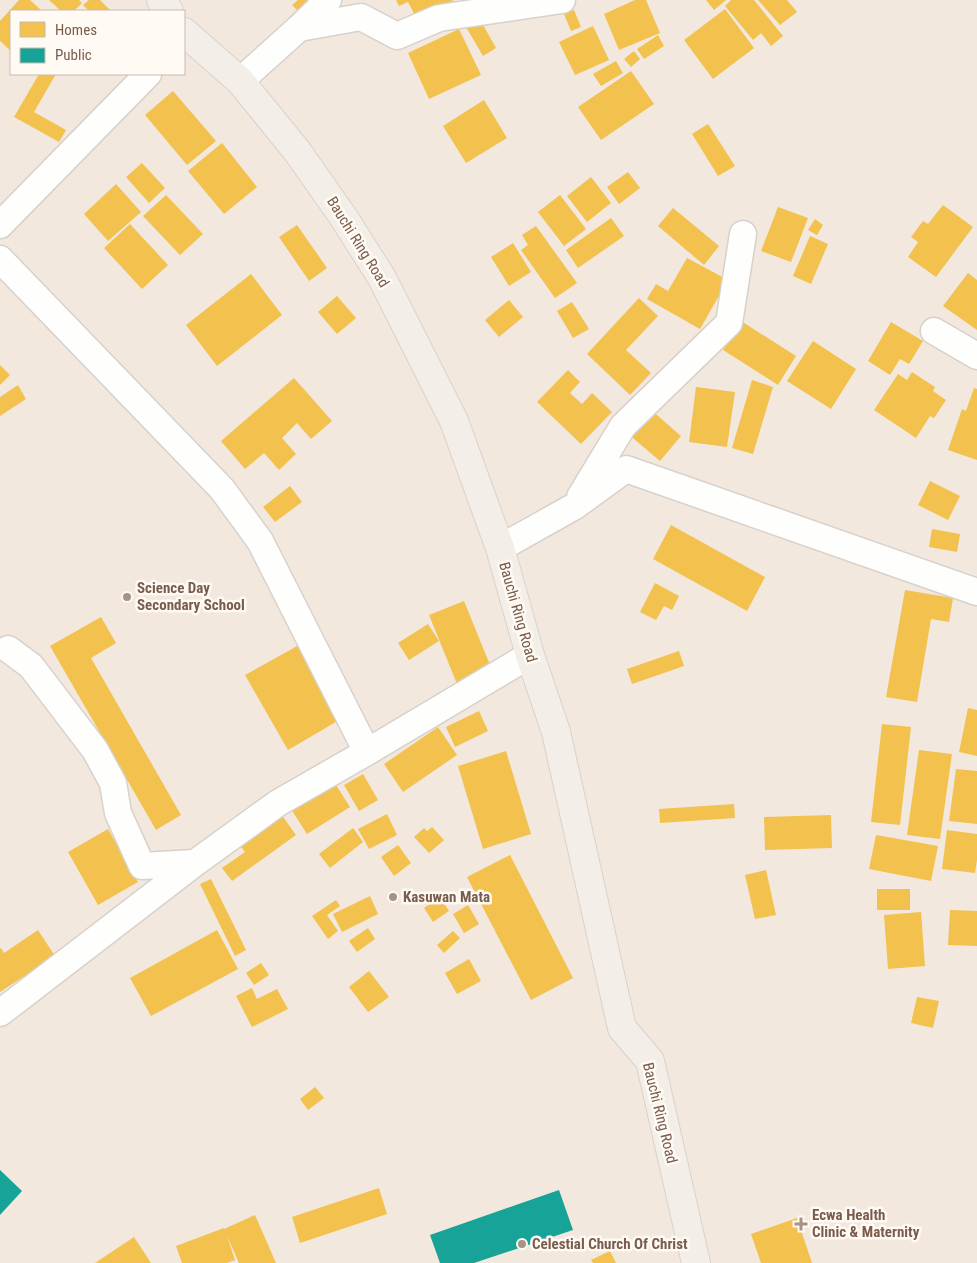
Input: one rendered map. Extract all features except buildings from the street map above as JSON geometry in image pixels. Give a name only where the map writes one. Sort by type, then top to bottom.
[{"type":"main road","name":"Bauchi Ring Road","points":[[185,35],[240,82],[297,151],[344,218],[382,278],[454,420],[500,548],[530,655],[556,732],[622,1028],[650,1061],[696,1263]]},
{"type":"street","points":[[240,82],[328,0]]},
{"type":"street","points":[[299,28],[361,17],[397,36],[439,18],[562,0]]},
{"type":"street","points":[[0,225],[147,75]]},
{"type":"street","points":[[575,506],[623,426],[730,323],[743,234]]},
{"type":"street","points":[[0,259],[222,489],[260,541],[367,752]]},
{"type":"street","points":[[934,331],[977,356]]},
{"type":"street","points":[[500,548],[575,506],[626,469],[977,592]]},
{"type":"street","points":[[8,649],[30,666],[95,750],[114,783],[118,813],[142,866],[195,864]]},
{"type":"street","points":[[0,1013],[278,803],[530,655]]},
{"type":"shaded area","points":[[0,0],[977,0],[977,1263],[0,1263]]},
{"type":"place","name":"Science Day Secondary School","points":[[127,597]]},
{"type":"place","name":"Kasuwan Mata","points":[[393,897]]},
{"type":"place","name":"Ecwa Health Clinic & Maternity","points":[[801,1224]]},
{"type":"place","name":"Celestial Church Of Christ","points":[[522,1244]]}]
